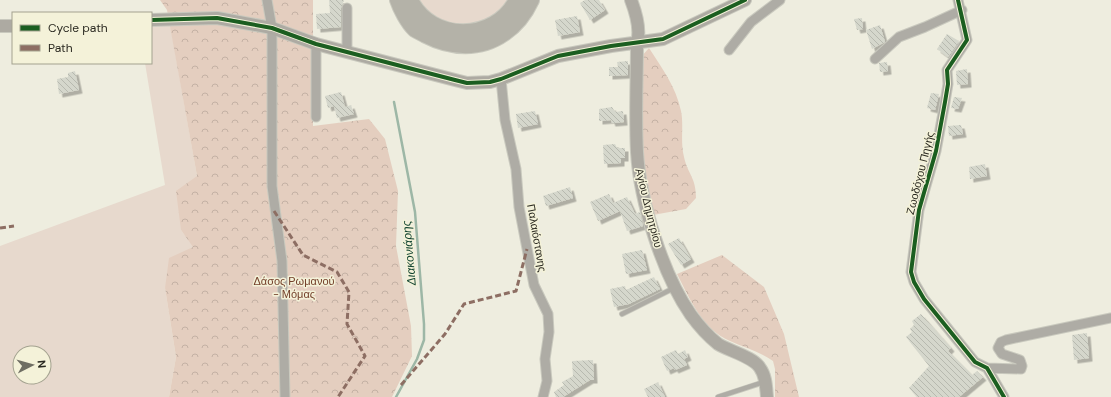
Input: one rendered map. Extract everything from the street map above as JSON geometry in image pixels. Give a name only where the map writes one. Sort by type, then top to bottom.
[{"type":"highway","points":[[398,0],[400,8],[415,29],[438,41],[465,46],[488,41],[504,34],[520,18],[531,0]]},
{"type":"highway","points":[[410,0],[419,14],[432,24],[446,31],[468,33],[485,29],[501,20],[510,12],[517,0]]},
{"type":"street","points":[[267,0],[272,28],[272,186],[282,261],[285,397]]},
{"type":"street","name":"Αγίου Δημητρίου","points":[[631,0],[638,22],[639,35],[636,43],[637,141],[639,170],[655,236],[675,288],[691,314],[704,332],[719,344],[758,364],[765,381],[767,397]]},
{"type":"street","points":[[152,20],[217,18],[272,28],[316,44],[467,83],[490,82],[501,79],[558,56],[611,46],[657,41],[673,36],[746,0]]},
{"type":"street","points":[[729,50],[751,22],[780,0]]},
{"type":"street","name":"Ζωοδόχου Πηγής","points":[[958,0],[962,10],[968,40],[947,70],[948,84],[945,102],[936,151],[919,210],[911,272],[914,282],[924,299],[975,362],[987,368],[1004,397]]},
{"type":"street","points":[[347,8],[347,52]]},
{"type":"street","points":[[875,59],[899,37],[962,10]]},
{"type":"street","points":[[0,26],[12,26]]},
{"type":"street","points":[[316,44],[316,117]]},
{"type":"street","name":"Παλαιόστανης","points":[[501,79],[505,120],[516,169],[519,207],[534,285],[546,306],[549,319],[545,359],[547,381],[544,397]]},
{"type":"street","points":[[987,368],[1021,369],[1022,366],[1020,360],[1002,354],[998,348],[1001,342],[1111,318]]},
{"type":"lane","points":[[622,314],[675,288]]},
{"type":"lane","points":[[718,397],[765,381]]},
{"type":"shaded area","points":[[415,0],[510,0],[499,15],[466,27],[436,19]]},
{"type":"shaded area","points":[[152,24],[170,24],[197,176],[181,230],[194,247],[165,288],[176,357],[169,397],[0,397],[0,246],[165,185],[145,64],[152,64]]},
{"type":"green space","name":"Δάσος Ρωμανού - Μόμας","points":[[160,0],[313,0],[313,126],[369,119],[385,139],[398,191],[396,246],[411,326],[412,356],[392,397],[169,397],[176,357],[165,288],[169,258],[193,247],[181,230],[176,191],[197,176],[167,10]]},
{"type":"green space","points":[[649,48],[668,78],[679,102],[682,116],[683,151],[696,191],[696,198],[686,209],[653,215],[642,165],[641,57]]},
{"type":"green space","points":[[722,255],[764,287],[784,334],[799,397],[775,397],[775,369],[773,361],[720,336],[704,321],[692,303],[677,274]]},
{"type":"building","points":[[329,0],[344,0],[341,8],[341,27],[317,29],[316,14],[330,13]]},
{"type":"building","points":[[585,0],[599,0],[605,10],[590,20],[580,3]]},
{"type":"building","points":[[577,16],[580,32],[558,36],[555,20]]},
{"type":"building","points":[[862,18],[863,29],[857,30],[854,19]]},
{"type":"building","points":[[880,25],[885,42],[872,49],[866,30]]},
{"type":"building","points":[[947,34],[959,41],[948,57],[937,49]]},
{"type":"building","points":[[628,61],[628,75],[609,76],[609,67],[618,67],[617,62]]},
{"type":"building","points":[[887,62],[888,71],[880,72],[879,63]]},
{"type":"building","points":[[967,69],[968,84],[957,85],[956,71]]},
{"type":"building","points":[[75,71],[79,90],[59,94],[57,79],[68,77],[68,73]]},
{"type":"building","points":[[341,92],[345,107],[351,105],[354,114],[337,118],[334,106],[328,108],[325,96]]},
{"type":"building","points":[[931,93],[939,94],[935,110],[927,108]]},
{"type":"building","points":[[954,97],[962,98],[958,109],[951,108]]},
{"type":"building","points":[[612,107],[615,112],[623,111],[624,122],[612,123],[611,120],[599,121],[599,109]]},
{"type":"building","points":[[535,111],[538,124],[518,128],[516,114]]},
{"type":"building","points":[[961,125],[963,134],[949,136],[948,126]]},
{"type":"building","points":[[615,144],[617,148],[625,148],[625,158],[621,158],[621,163],[604,164],[603,145]]},
{"type":"building","points":[[985,164],[987,176],[970,179],[969,167]]},
{"type":"building","points":[[570,187],[573,198],[546,206],[543,196]]},
{"type":"building","points":[[609,194],[613,203],[627,197],[635,214],[640,212],[643,226],[627,231],[620,211],[598,221],[590,202]]},
{"type":"building","points":[[679,238],[691,259],[681,265],[668,244]]},
{"type":"building","points":[[642,250],[647,270],[626,274],[622,254]]},
{"type":"building","points":[[654,277],[660,289],[629,304],[614,307],[610,289],[625,286],[626,290]]},
{"type":"building","points":[[921,314],[951,348],[948,351],[972,375],[977,371],[983,377],[959,397],[917,397],[909,388],[929,366],[906,337],[912,332],[910,329],[914,325],[912,321]]},
{"type":"building","points":[[1087,333],[1089,358],[1074,360],[1072,335]]},
{"type":"building","points":[[676,350],[678,354],[685,350],[688,357],[684,359],[687,365],[675,370],[674,368],[667,371],[661,357]]},
{"type":"building","points":[[593,360],[594,380],[590,380],[563,397],[556,397],[554,392],[564,385],[562,382],[573,376],[572,361]]},
{"type":"building","points":[[658,382],[665,397],[648,397],[644,389]]},
{"type":"waterway","name":"Διακονιάρης","points":[[394,102],[415,212],[424,324],[424,340],[417,359],[396,397]]},
{"type":"marked path","points":[[274,211],[303,255],[337,272],[349,292],[347,324],[365,356],[338,397]]},
{"type":"marked path","points":[[0,228],[14,226]]},
{"type":"marked path","points":[[401,385],[445,334],[464,304],[516,291],[527,249]]},
{"type":"cycle path","points":[[152,20],[217,18],[272,28],[316,44],[467,83],[490,82],[501,79],[558,56],[611,46],[663,39],[745,0]]},
{"type":"cycle path","points":[[958,0],[967,40],[947,70],[948,84],[945,102],[936,151],[919,210],[911,272],[914,282],[924,299],[975,362],[987,368],[1004,397]]}]
